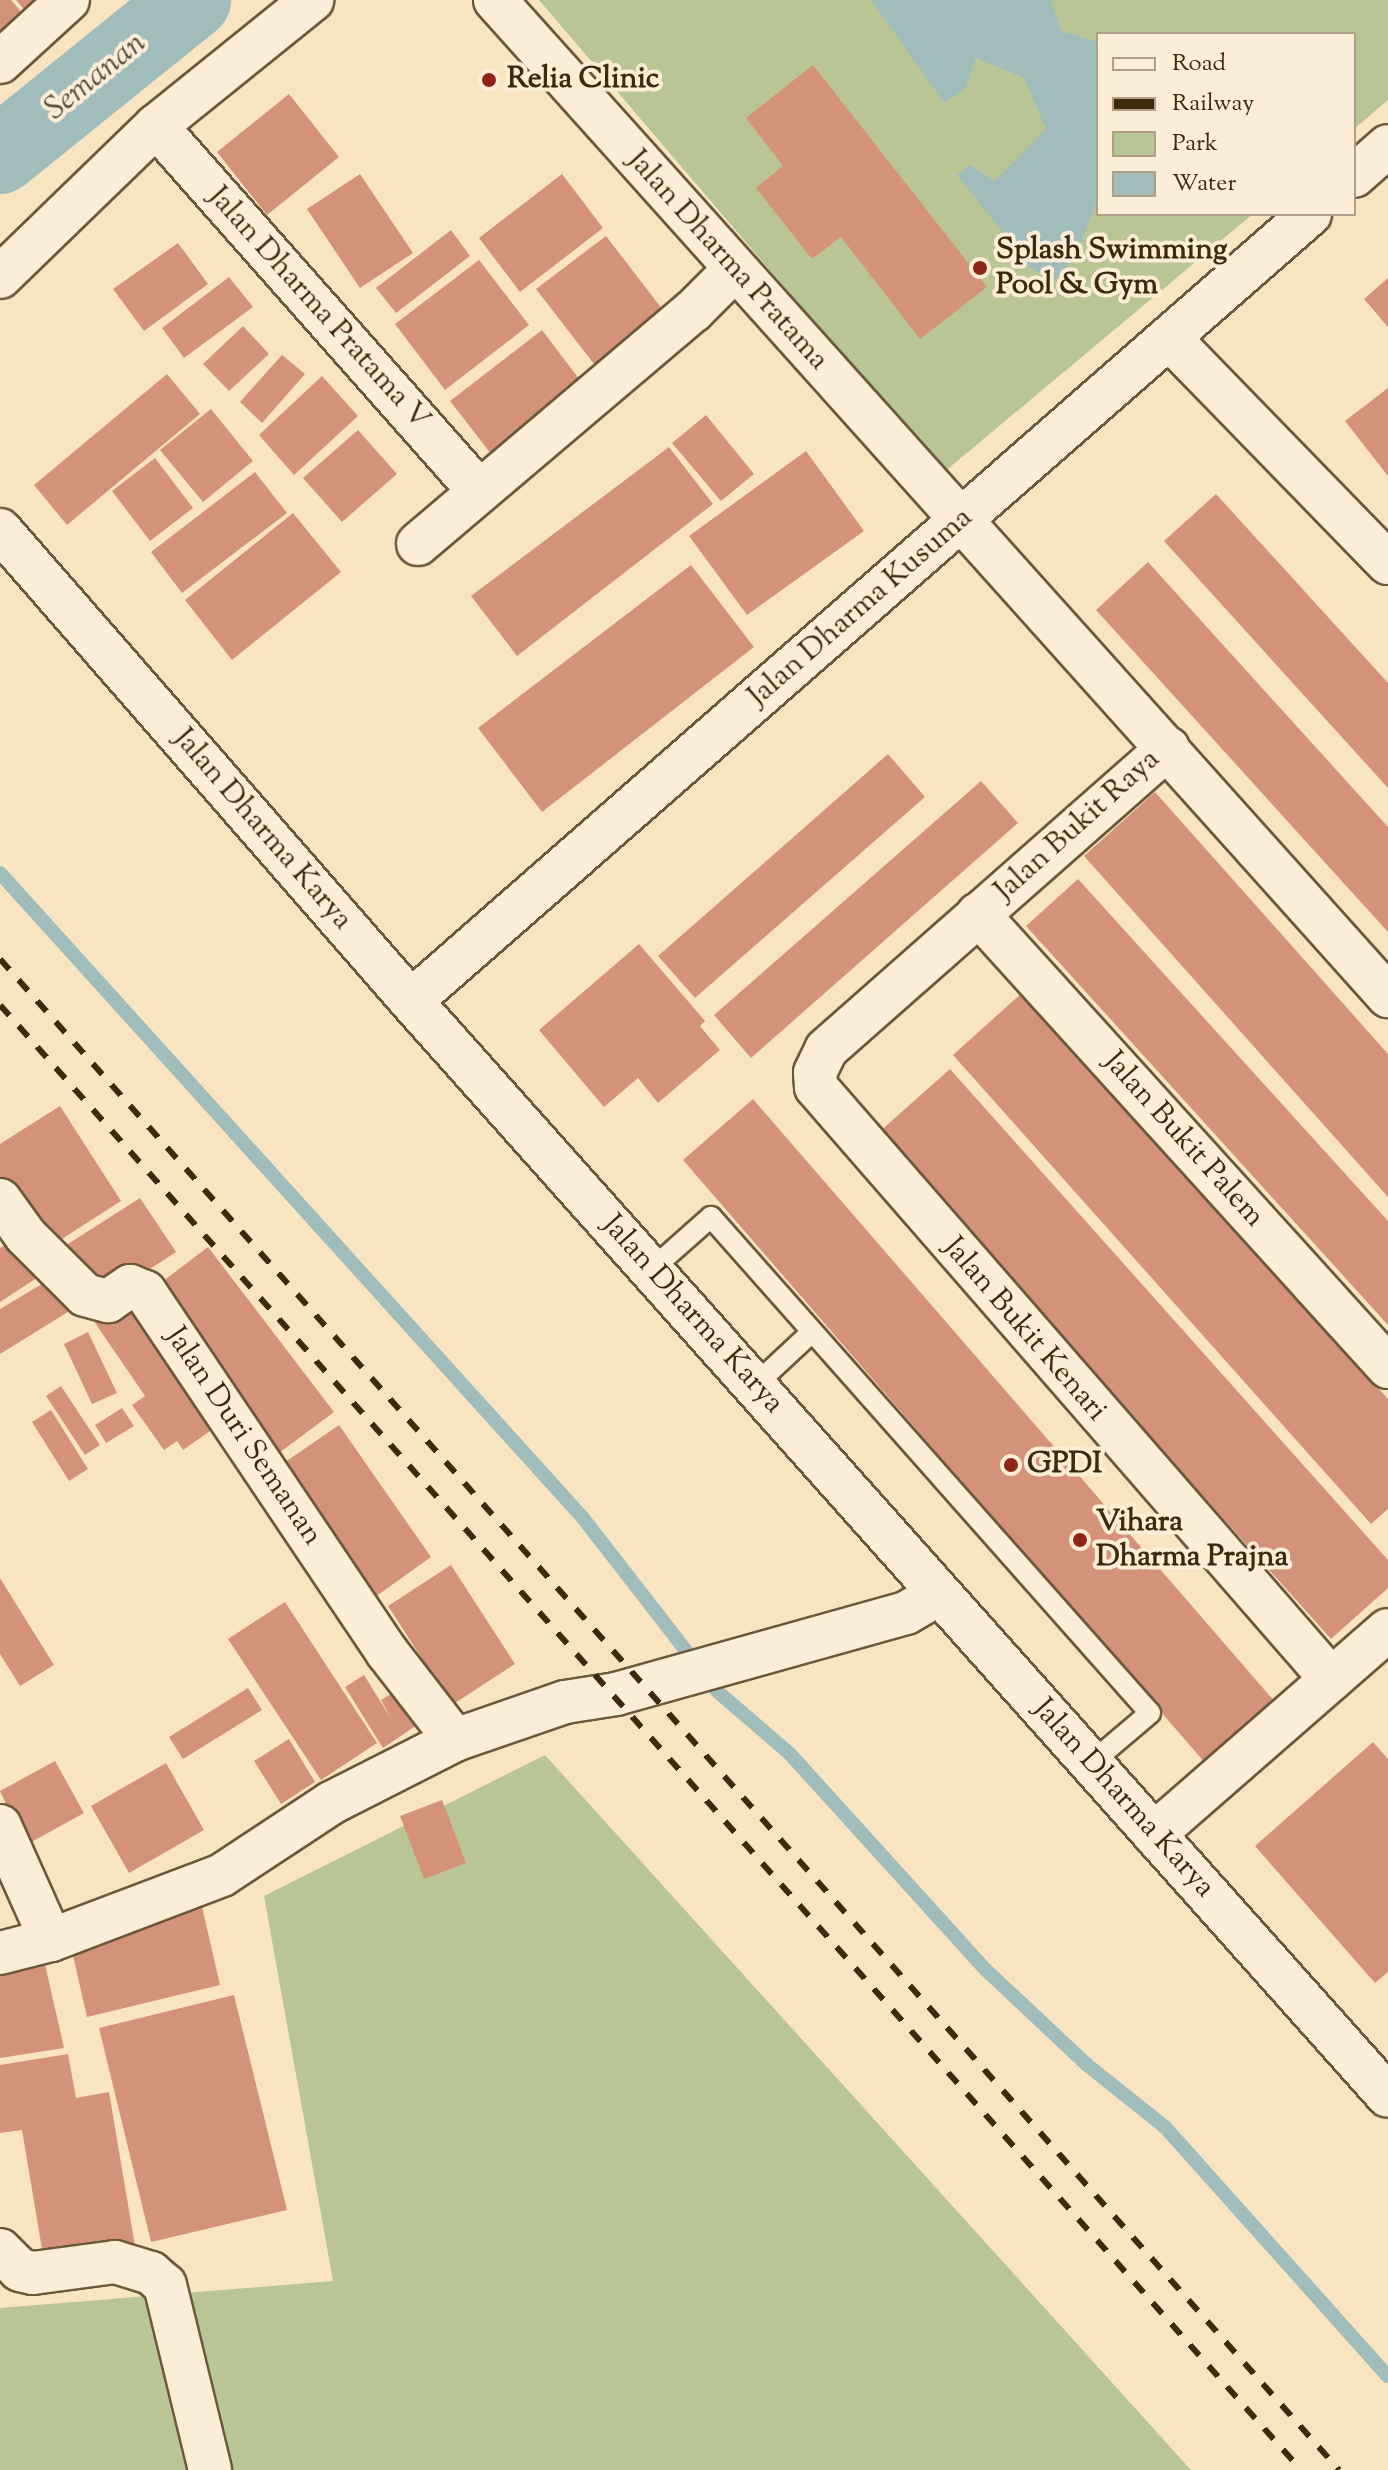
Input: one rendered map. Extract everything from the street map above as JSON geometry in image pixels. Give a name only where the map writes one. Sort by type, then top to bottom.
[{"type":"street","points":[[0,62],[68,0]]},
{"type":"street","points":[[0,277],[156,126],[312,0]]},
{"type":"street","name":"Jalan Dharma Pratama","points":[[495,0],[959,522]]},
{"type":"street","name":"Jalan Dharma Pratama V","points":[[156,126],[479,491]]},
{"type":"street","points":[[1356,174],[1388,146]]},
{"type":"street","name":"Jalan Dharma Kusuma","points":[[411,1001],[1308,216]]},
{"type":"street","points":[[418,544],[693,311],[734,270]]},
{"type":"street","points":[[1169,338],[1386,556]]},
{"type":"street","name":"Jalan Bukit Raya","points":[[816,1087],[815,1073],[826,1050],[1168,748],[959,522]]},
{"type":"street","name":"Jalan Dharma Karya","points":[[0,530],[411,1001],[1388,2096]]},
{"type":"street","points":[[1168,748],[1388,996]]},
{"type":"street","name":"Jalan Bukit Palem","points":[[978,914],[1388,1367]]},
{"type":"street","name":"Jalan Bukit Kenari","points":[[816,1087],[1331,1679]]},
{"type":"street","name":"Jalan Duri Semanan","points":[[0,1200],[26,1236],[85,1295],[108,1301],[130,1286],[145,1292],[387,1652],[455,1740]]},
{"type":"street","points":[[0,1953],[51,1940],[222,1875],[331,1803],[455,1740],[565,1702],[681,1677],[906,1613],[939,1594]]},
{"type":"street","points":[[1154,1834],[1388,1630]]},
{"type":"street","points":[[0,1826],[51,1940]]},
{"type":"street","points":[[0,2250],[20,2270],[33,2273],[115,2262],[151,2273],[165,2285],[210,2470]]},
{"type":"lane","points":[[651,1270],[711,1217],[1150,1713],[1091,1763]]},
{"type":"lane","points":[[754,1386],[812,1332]]},
{"type":"green space","name":"Splash Swimming Pool & Gym","points":[[539,0],[1388,0],[1388,100],[1356,127],[1356,32],[1096,32],[1096,216],[1251,216],[943,473]]},
{"type":"green space","points":[[545,1755],[1191,2470],[0,2470],[0,2308],[333,2281],[264,1896]]},
{"type":"water","points":[[871,0],[1051,0],[1061,31],[1096,41],[1096,202],[1077,253],[1055,280],[1032,269],[957,175],[970,165],[995,181],[1046,129],[1024,78],[976,58],[966,88],[944,103]]},
{"type":"building","points":[[0,0],[11,0],[24,15],[0,35]]},
{"type":"building","points":[[16,0],[52,0],[31,18]]},
{"type":"building","points":[[813,65],[987,287],[920,339],[841,237],[812,259],[756,188],[783,166],[746,118]]},
{"type":"building","points":[[289,94],[339,157],[267,215],[217,152]]},
{"type":"building","points":[[360,174],[413,253],[360,288],[307,209]]},
{"type":"building","points":[[562,174],[603,228],[520,292],[479,238]]},
{"type":"building","points":[[451,230],[470,256],[396,313],[376,288]]},
{"type":"building","points":[[606,236],[663,310],[594,364],[536,289]]},
{"type":"building","points":[[178,243],[208,284],[144,331],[113,289]]},
{"type":"building","points":[[479,260],[529,325],[445,390],[395,324]]},
{"type":"building","points":[[229,277],[253,307],[184,358],[162,328]]},
{"type":"building","points":[[1388,278],[1388,327],[1364,299]]},
{"type":"building","points":[[243,326],[269,354],[229,391],[203,364]]},
{"type":"building","points":[[542,330],[586,388],[495,459],[450,401]]},
{"type":"building","points":[[282,355],[305,374],[262,423],[240,402]]},
{"type":"building","points":[[167,374],[200,414],[67,525],[34,485]]},
{"type":"building","points":[[322,376],[358,416],[294,475],[259,435]]},
{"type":"building","points":[[1388,388],[1388,476],[1345,421]]},
{"type":"building","points":[[211,409],[253,461],[203,502],[160,450]]},
{"type":"building","points":[[706,415],[754,474],[721,501],[672,443]]},
{"type":"building","points":[[358,430],[397,474],[342,522],[303,478]]},
{"type":"building","points":[[669,447],[713,504],[517,656],[471,596]]},
{"type":"building","points":[[806,451],[864,531],[747,615],[689,536]]},
{"type":"building","points":[[155,458],[193,508],[150,541],[112,491]]},
{"type":"building","points":[[255,472],[287,513],[182,593],[151,552]]},
{"type":"building","points":[[1216,494],[1388,683],[1388,788],[1164,541]]},
{"type":"building","points":[[293,513],[341,572],[232,660],[185,600]]},
{"type":"building","points":[[1148,562],[1388,827],[1388,932],[1096,610]]},
{"type":"building","points":[[691,565],[754,647],[542,812],[478,728]]},
{"type":"building","points":[[888,754],[925,797],[695,998],[658,956]]},
{"type":"building","points":[[981,781],[1018,823],[751,1058],[714,1015]]},
{"type":"building","points":[[1155,792],[1388,1054],[1388,1197],[1084,856]]},
{"type":"building","points":[[1078,879],[1388,1221],[1388,1325],[1026,926]]},
{"type":"building","points":[[639,944],[705,1021],[700,1026],[720,1050],[658,1103],[638,1078],[604,1107],[539,1030]]},
{"type":"building","points":[[1024,991],[1388,1399],[1388,1509],[1371,1524],[953,1055]]},
{"type":"building","points":[[950,1069],[1388,1560],[1388,1588],[1331,1639],[878,1133]]},
{"type":"building","points":[[753,1099],[1276,1703],[1206,1764],[683,1160]]},
{"type":"building","points":[[60,1106],[121,1201],[43,1251],[0,1183],[0,1144]]},
{"type":"building","points":[[140,1198],[176,1252],[104,1299],[68,1244]]},
{"type":"building","points":[[22,1234],[46,1272],[0,1302],[0,1248]]},
{"type":"building","points":[[208,1247],[334,1412],[275,1456],[150,1291]]},
{"type":"building","points":[[57,1275],[76,1307],[0,1354],[0,1309]]},
{"type":"building","points":[[131,1290],[223,1422],[183,1450],[177,1441],[164,1450],[132,1405],[145,1396],[91,1317]]},
{"type":"building","points":[[88,1332],[117,1393],[92,1404],[64,1344]]},
{"type":"building","points":[[61,1386],[100,1445],[85,1455],[46,1396]]},
{"type":"building","points":[[122,1408],[134,1426],[106,1443],[95,1425]]},
{"type":"building","points":[[51,1410],[88,1469],[69,1481],[32,1422]]},
{"type":"building","points":[[339,1425],[431,1557],[368,1602],[275,1469]]},
{"type":"building","points":[[451,1565],[515,1664],[452,1705],[388,1606]]},
{"type":"building","points":[[0,1578],[54,1665],[20,1686],[0,1654]]},
{"type":"building","points":[[285,1602],[377,1743],[321,1780],[228,1639]]},
{"type":"building","points":[[364,1675],[392,1720],[381,1700],[403,1687],[423,1721],[383,1748],[345,1687]]},
{"type":"building","points":[[248,1688],[262,1710],[183,1759],[169,1737]]},
{"type":"building","points":[[289,1739],[315,1782],[281,1804],[254,1761]]},
{"type":"building","points":[[1373,1742],[1388,1759],[1388,1972],[1375,1983],[1255,1846]]},
{"type":"building","points":[[55,1761],[84,1813],[26,1845],[0,1791]]},
{"type":"building","points":[[166,1763],[204,1830],[129,1873],[91,1806]]},
{"type":"building","points":[[442,1800],[466,1863],[424,1879],[400,1816]]},
{"type":"building","points":[[202,1907],[220,1985],[87,2017],[69,1938]]},
{"type":"building","points":[[44,1960],[64,2048],[0,2058],[0,1966]]},
{"type":"building","points":[[234,1995],[287,2210],[151,2242],[99,2028]]},
{"type":"building","points":[[68,2054],[76,2098],[109,2092],[135,2246],[44,2261],[22,2130],[0,2133],[0,2065]]},
{"type":"waterway","name":"Semanan","points":[[0,155],[192,0]]},
{"type":"waterway","points":[[0,873],[583,1518],[718,1692],[790,1754],[985,1969],[1086,2064],[1165,2127],[1388,2376]]},
{"type":"railway","points":[[0,959],[1339,2470]]},
{"type":"railway","points":[[0,1005],[1301,2470]]},
{"type":"place","name":"Relia Clinic","points":[[489,80]]},
{"type":"place","name":"Splash Swimming Pool & Gym","points":[[980,268]]},
{"type":"place","name":"GPDI","points":[[1011,1465]]},
{"type":"place","name":"Vihara Dharma Prajna","points":[[1080,1540]]}]
